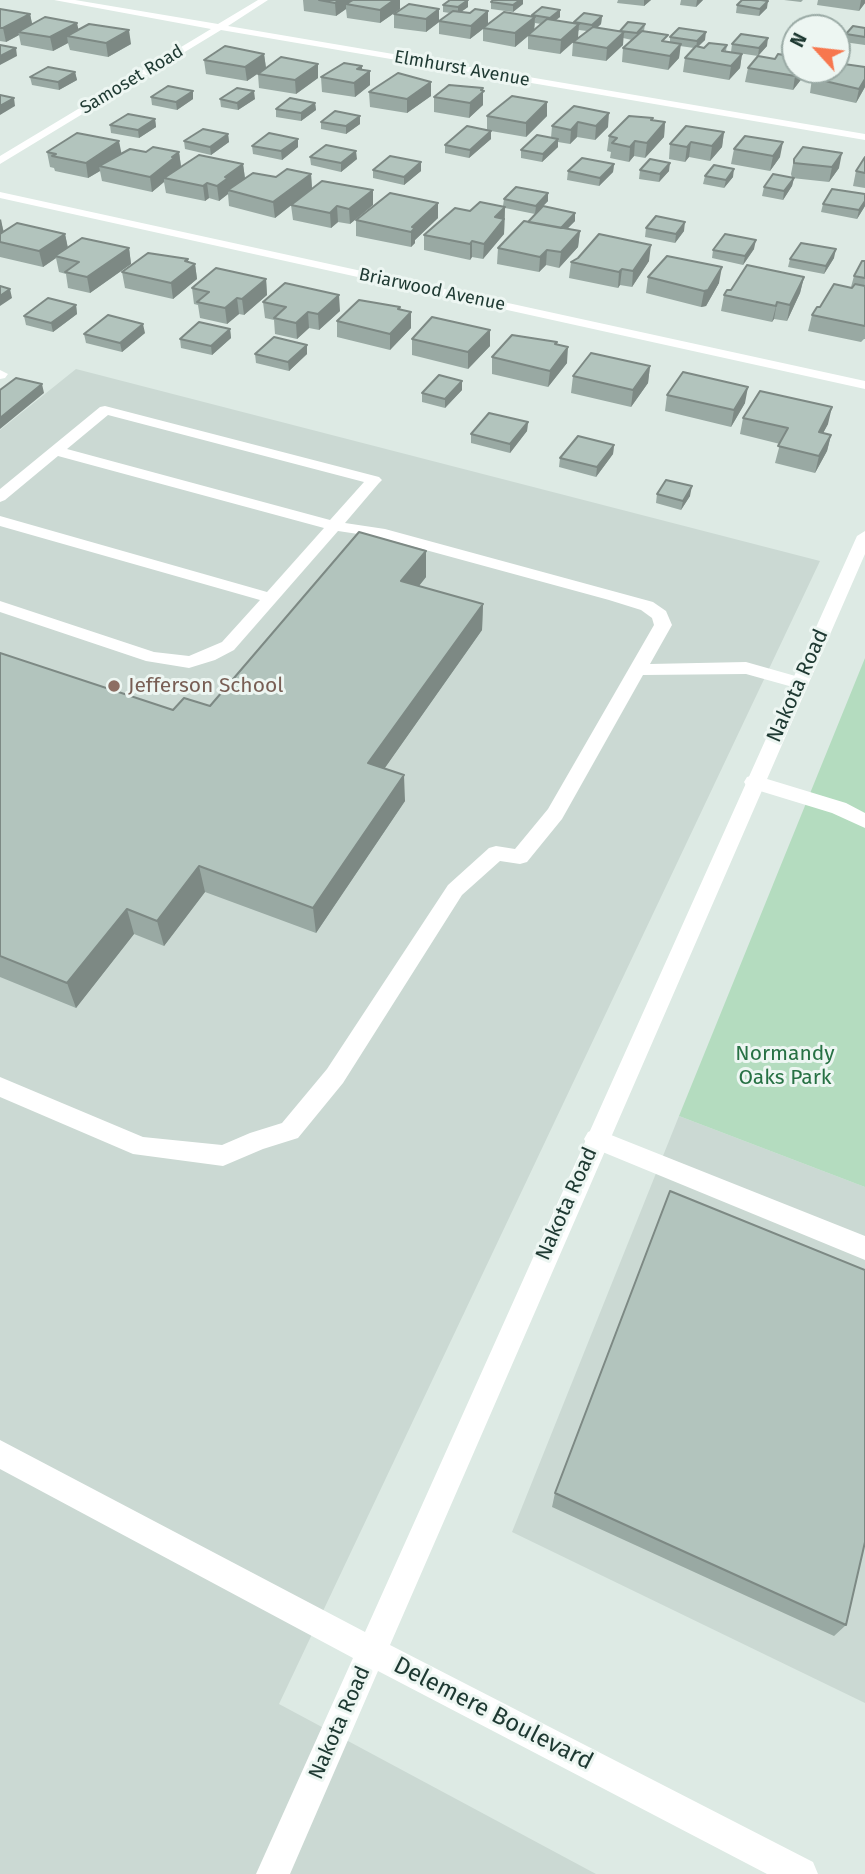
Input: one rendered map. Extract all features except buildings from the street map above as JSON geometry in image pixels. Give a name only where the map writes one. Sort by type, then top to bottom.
[{"type":"street","name":"Elmhurst Avenue","points":[[58,0],[865,137]]},
{"type":"street","name":"Samoset Road","points":[[0,161],[264,0]]},
{"type":"street","name":"Briarwood Avenue","points":[[0,195],[865,385]]},
{"type":"street","points":[[0,497],[105,410],[374,480],[228,646],[209,656],[189,662],[152,657],[0,606]]},
{"type":"street","points":[[0,1087],[141,1147],[223,1156],[258,1140],[290,1131],[335,1076],[455,890],[496,853],[520,858],[555,814],[663,625],[660,615],[647,606],[379,532],[335,526],[56,451]]},
{"type":"street","points":[[0,521],[271,598]]},
{"type":"street","name":"Nakota Road","points":[[273,1874],[865,536]]},
{"type":"street","points":[[639,670],[746,668],[800,682]]},
{"type":"street","points":[[754,782],[839,808],[865,821]]},
{"type":"street","points":[[596,1139],[865,1248]]},
{"type":"street","name":"Delemere Boulevard","points":[[0,1454],[372,1652],[801,1874]]},
{"type":"shaded area","points":[[76,369],[820,561],[279,1704],[596,1874],[0,1874],[0,430]]},
{"type":"shaded area","points":[[679,1116],[865,1187],[865,1703],[512,1532]]},
{"type":"green space","name":"Normandy Oaks Park","points":[[865,658],[865,1187],[679,1116]]},
{"type":"place","name":"Jefferson School","points":[[114,686]]}]
